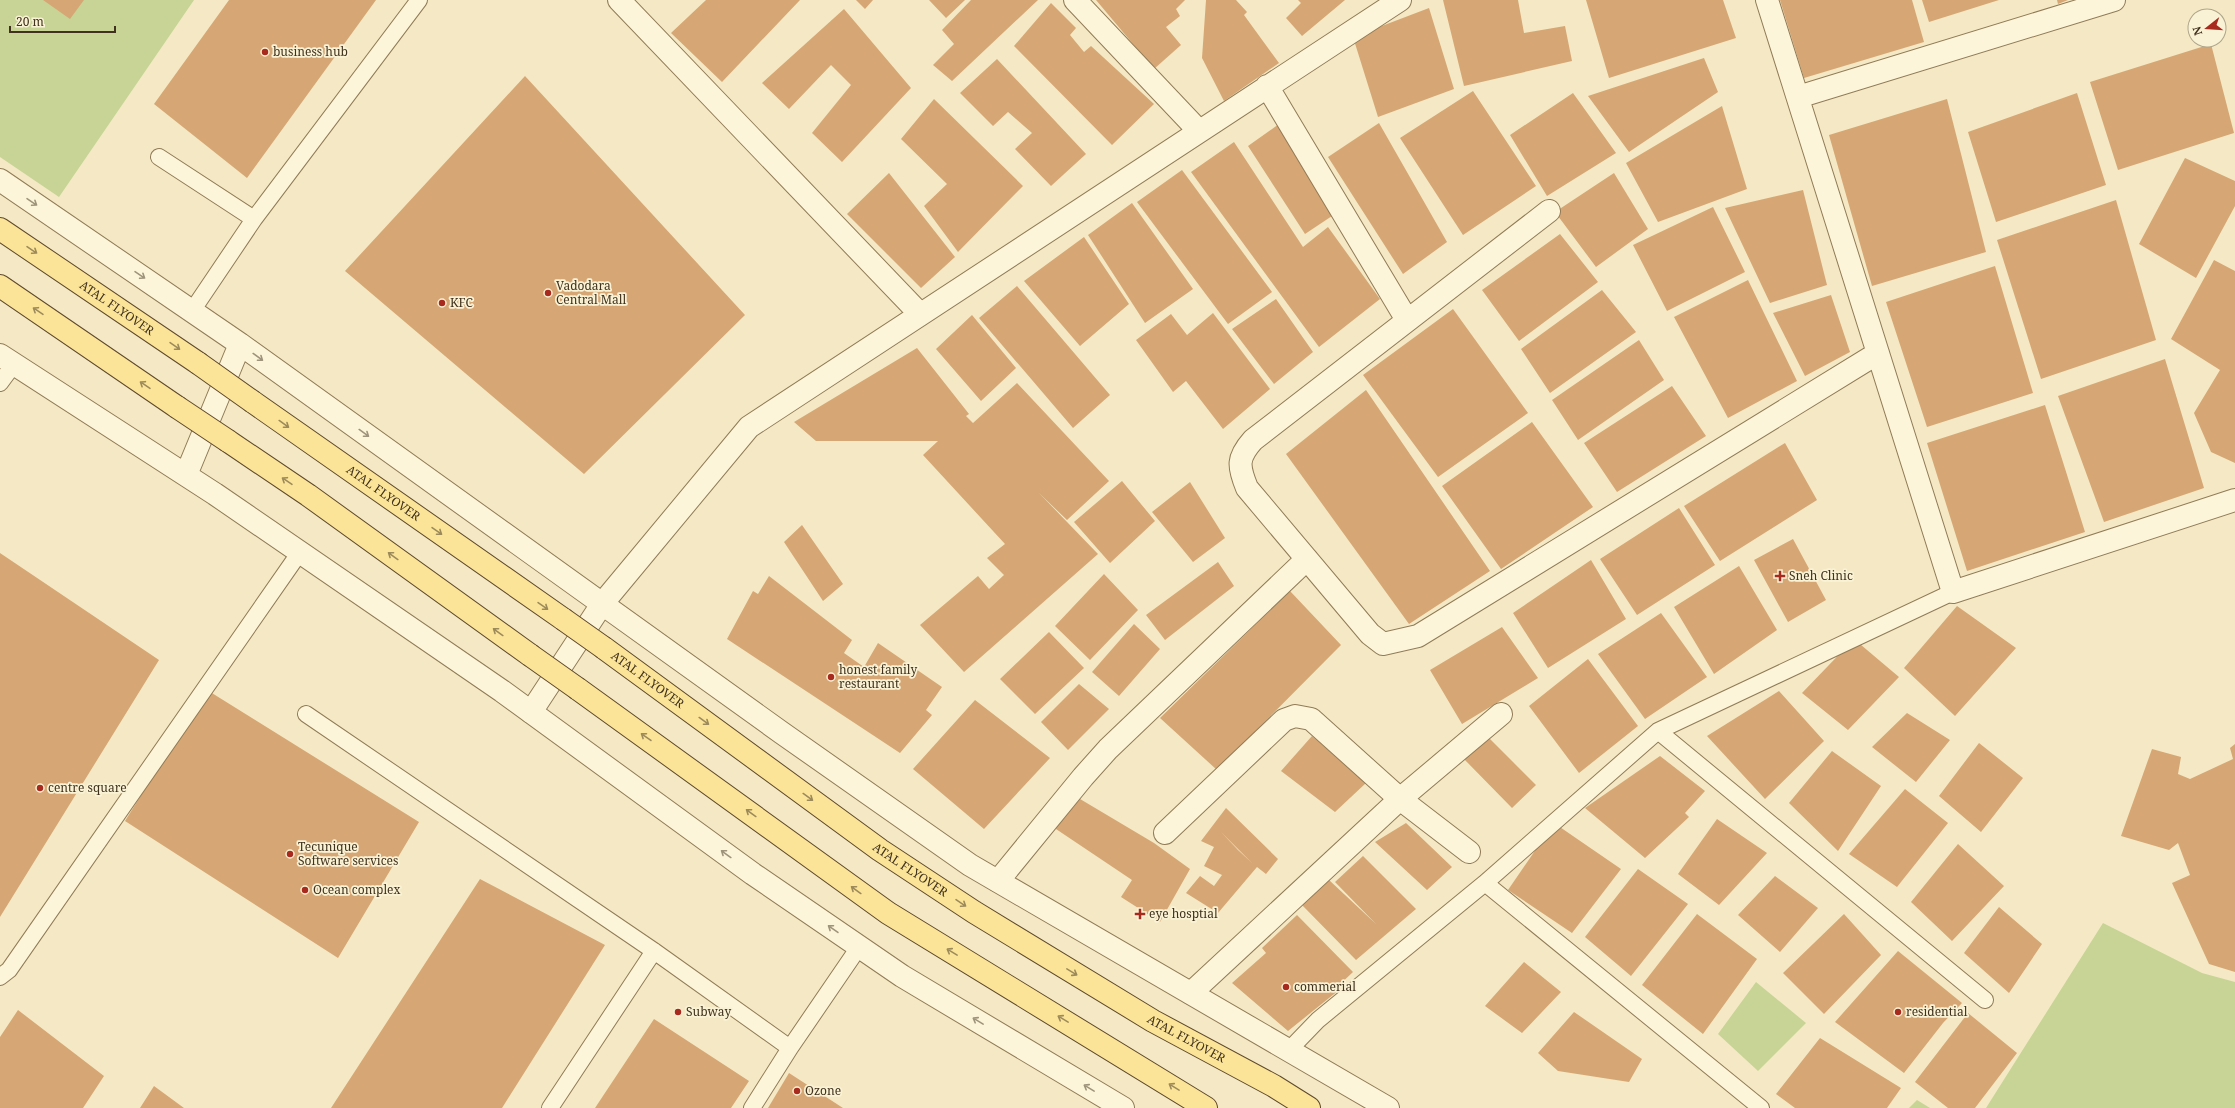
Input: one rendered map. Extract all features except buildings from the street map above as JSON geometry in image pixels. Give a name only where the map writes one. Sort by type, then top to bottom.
[{"type":"main road","name":"ATAL FLYOVER","points":[[0,229],[172,344],[604,648],[880,850],[974,912],[1153,1021],[1274,1086],[1309,1108]]},
{"type":"main road","points":[[0,286],[314,500],[734,800],[888,913],[1206,1108]]},
{"type":"street","points":[[620,0],[920,314]]},
{"type":"street","points":[[1075,0],[1199,131]]},
{"type":"street","points":[[531,712],[602,604],[749,427],[1400,0]]},
{"type":"street","points":[[1767,0],[1953,592],[2235,500]]},
{"type":"street","points":[[1798,97],[2114,0]]},
{"type":"street","points":[[1267,86],[1408,320]]},
{"type":"street","points":[[0,180],[240,344],[602,604],[957,856],[1388,1108]]},
{"type":"street","points":[[1549,211],[1253,440],[1242,452],[1240,470],[1247,488],[1370,634],[1383,644],[1418,636],[1878,353]]},
{"type":"street","points":[[186,475],[240,344]]},
{"type":"street","points":[[7,359],[186,475],[300,552],[531,712],[753,874],[908,980],[1123,1108]]},
{"type":"street","points":[[998,881],[1083,777],[1108,749],[1307,559]]},
{"type":"street","points":[[1191,993],[1400,799],[1501,714]]},
{"type":"street","points":[[1165,833],[1284,720],[1295,716],[1312,719],[1400,799],[1469,852]]},
{"type":"lane","points":[[192,311],[254,219],[419,0]]},
{"type":"lane","points":[[159,157],[254,219]]},
{"type":"lane","points":[[0,383],[7,359]]},
{"type":"lane","points":[[0,977],[14,963],[300,552]]},
{"type":"lane","points":[[1288,1050],[1318,1020],[1485,883],[1658,731],[1953,592]]},
{"type":"lane","points":[[306,714],[654,951],[790,1048]]},
{"type":"lane","points":[[1658,731],[1985,1000]]},
{"type":"lane","points":[[1485,883],[1761,1108]]},
{"type":"lane","points":[[752,1108],[790,1048],[859,947]]},
{"type":"lane","points":[[550,1108],[654,951]]},
{"type":"green space","points":[[0,0],[194,0],[59,197],[0,157]]},
{"type":"green space","points":[[2103,923],[2202,973],[2235,982],[2235,1108],[1986,1108]]},
{"type":"green space","points":[[1756,982],[1806,1023],[1758,1071],[1718,1034]]},
{"type":"green space","points":[[1917,1100],[1930,1108],[1909,1108]]},
{"type":"place","name":"business hub","points":[[265,52]]},
{"type":"place","name":"Vadodara Central Mall","points":[[548,293]]},
{"type":"place","name":"KFC","points":[[442,303]]},
{"type":"place","name":"Sneh Clinic","points":[[1780,576]]},
{"type":"place","name":"honest family restaurant","points":[[831,677]]},
{"type":"place","name":"centre square","points":[[40,788]]},
{"type":"place","name":"Tecunique Software services","points":[[290,854]]},
{"type":"place","name":"Ocean complex","points":[[305,890]]},
{"type":"place","name":"eye hosptial","points":[[1140,914]]},
{"type":"place","name":"commerial","points":[[1286,987]]},
{"type":"place","name":"Subway","points":[[678,1012]]},
{"type":"place","name":"residential","points":[[1898,1012]]},
{"type":"place","name":"Ozone","points":[[797,1091]]}]
